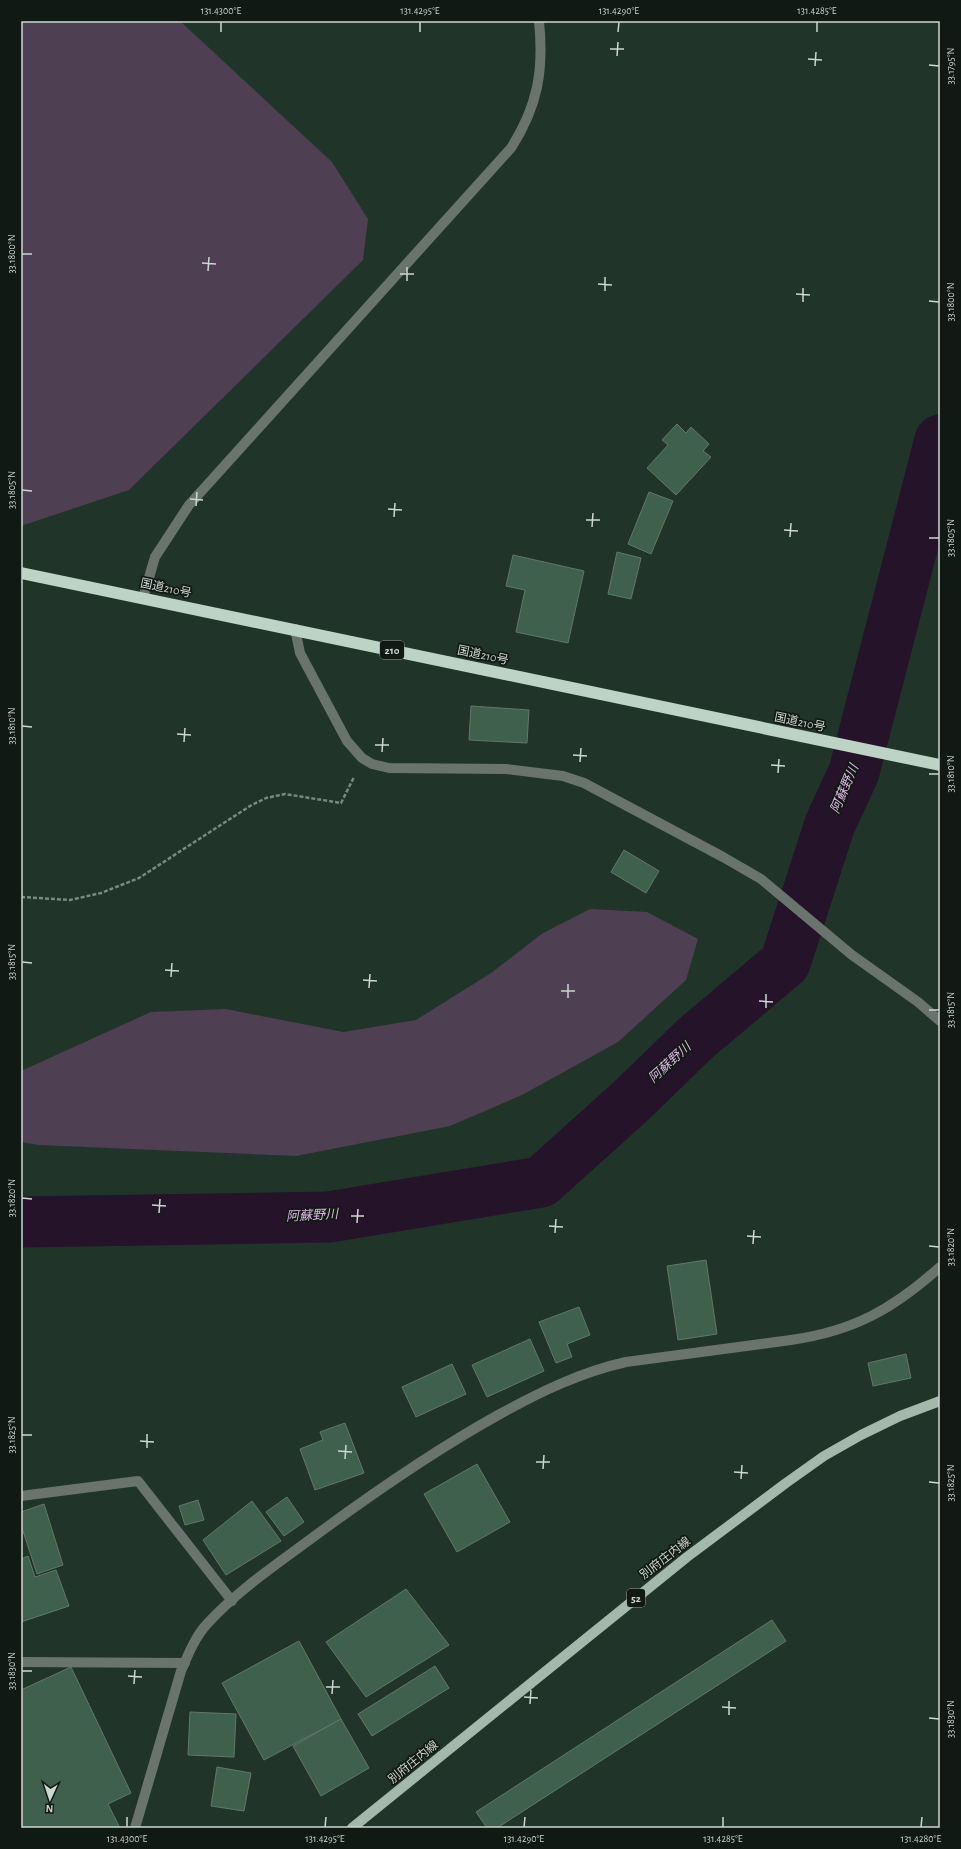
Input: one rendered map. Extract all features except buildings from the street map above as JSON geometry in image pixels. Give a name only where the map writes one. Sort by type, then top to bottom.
[{"type":"highway","name":"国道210号","points":[[21,573],[940,765]]},
{"type":"main road","name":"別府庄内線","points":[[352,1828],[687,1557],[786,1483],[824,1456],[861,1435],[900,1416],[940,1401]]},
{"type":"street","points":[[143,598],[155,557],[189,505],[511,148],[528,120],[535,98],[539,67],[539,21]]},
{"type":"street","points":[[295,630],[300,653],[347,741],[362,758],[372,764],[388,768],[506,770],[563,776],[584,784],[654,820],[761,879],[852,955],[918,1002],[940,1021]]},
{"type":"street","points":[[135,1828],[185,1663],[192,1648],[207,1624],[232,1601],[304,1544],[404,1472],[460,1437],[543,1391],[583,1375],[620,1364],[811,1338],[841,1330],[890,1306],[940,1267]]},
{"type":"street","points":[[21,1496],[138,1481],[232,1601]]},
{"type":"street","points":[[21,1662],[185,1663]]},
{"type":"path","points":[[21,897],[70,900],[101,893],[139,878],[250,806],[266,798],[285,794],[341,803],[362,758]]},
{"type":"shaded area","points":[[21,21],[180,21],[332,162],[368,219],[363,260],[129,490],[21,526]]},
{"type":"shaded area","points":[[590,909],[647,912],[698,939],[686,980],[618,1042],[522,1095],[450,1126],[296,1156],[39,1145],[21,1142],[21,1071],[151,1012],[226,1009],[343,1032],[416,1020],[491,973],[543,933]]},
{"type":"waterway","name":"阿蘇野川","points":[[21,1222],[329,1217],[541,1182],[631,1101],[696,1038],[785,963],[830,824],[854,772],[940,440]]}]
